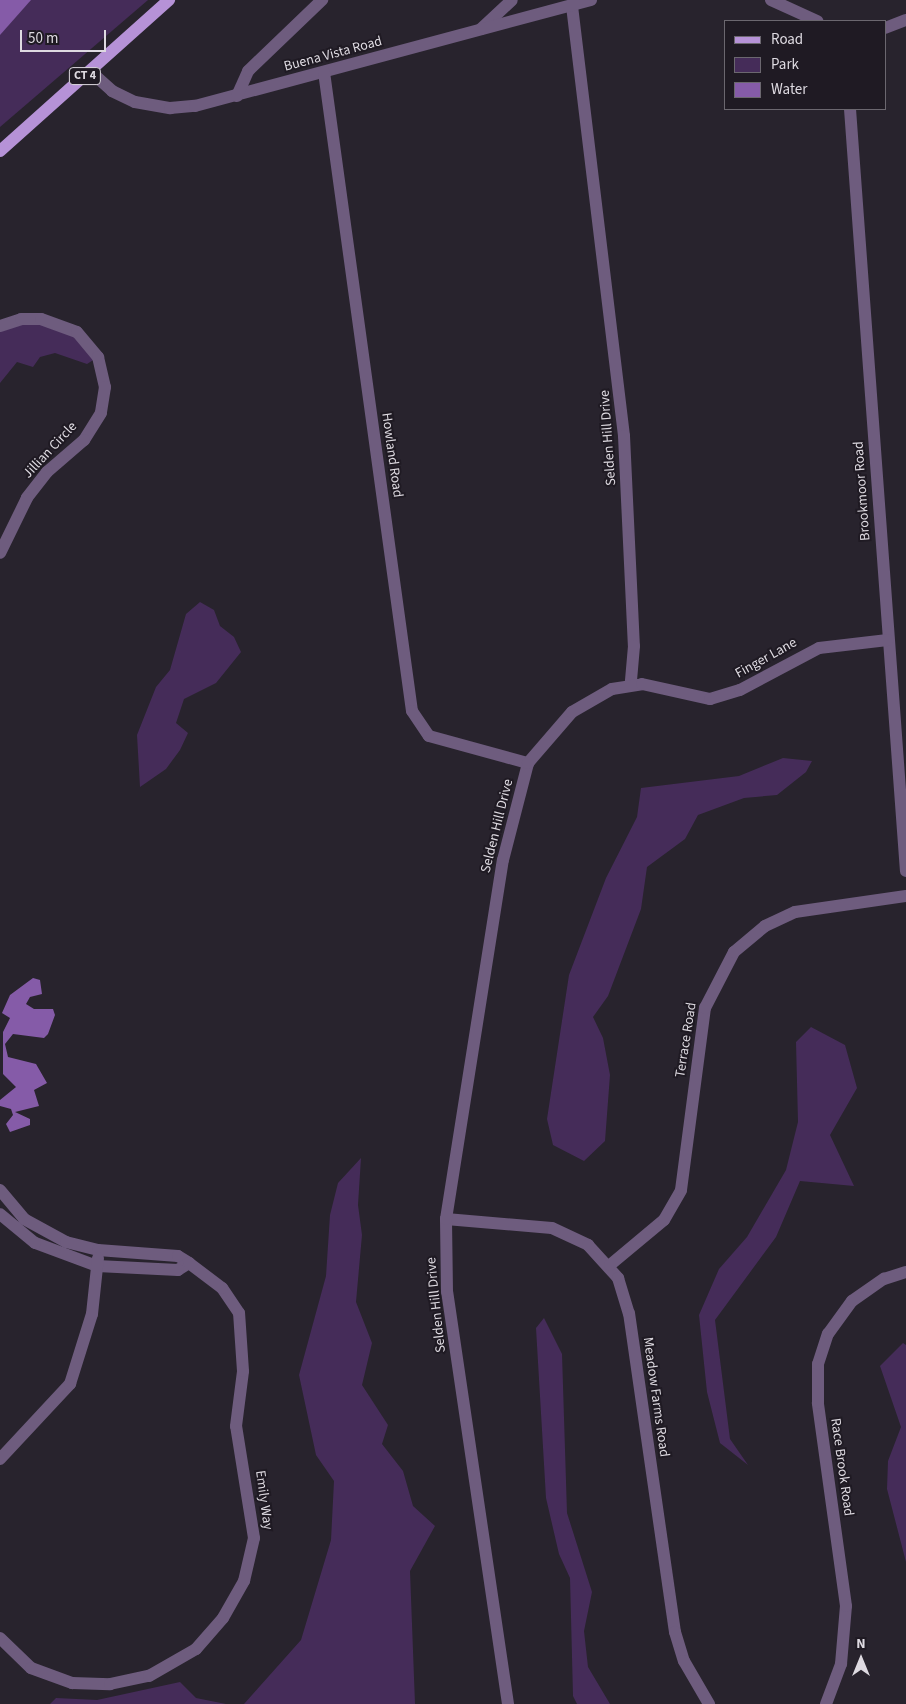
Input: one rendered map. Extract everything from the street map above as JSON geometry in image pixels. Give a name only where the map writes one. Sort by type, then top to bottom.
[{"type":"main road","name":"CT 4","points":[[0,151],[169,0]]},
{"type":"street","points":[[237,96],[248,71],[322,0]]},
{"type":"street","points":[[479,31],[512,0]]},
{"type":"street","name":"Buena Vista Road","points":[[90,72],[119,95],[162,107],[196,106],[591,0]]},
{"type":"street","points":[[771,0],[815,20]]},
{"type":"street","name":"Selden Hill Drive","points":[[508,1704],[447,1292],[446,1219],[503,860],[528,763],[578,706],[631,684],[634,646],[624,436],[572,6]]},
{"type":"street","points":[[886,28],[906,20]]},
{"type":"street","name":"Howland Road","points":[[324,72],[412,711],[429,736],[528,763]]},
{"type":"street","name":"Brookmoor Road","points":[[850,110],[906,871]]},
{"type":"street","name":"Jillian Circle","points":[[0,326],[21,319],[41,319],[77,332],[98,357],[104,387],[101,413],[84,440],[47,472],[27,498],[0,553]]},
{"type":"street","name":"Finger Lane","points":[[631,684],[710,699],[740,690],[819,648],[888,640]]},
{"type":"street","name":"Terrace Road","points":[[610,1265],[664,1220],[681,1190],[705,1008],[734,952],[765,926],[795,912],[906,896]]},
{"type":"street","name":"Emily Way","points":[[0,1190],[24,1219],[66,1242],[98,1250],[178,1256],[222,1288],[239,1313],[243,1371],[236,1426],[254,1538],[244,1581],[223,1618],[196,1649],[149,1676],[110,1684],[72,1683],[31,1668],[0,1638]]},
{"type":"street","points":[[0,1214],[35,1243],[97,1266],[178,1270],[188,1263]]},
{"type":"street","name":"Meadow Farms Road","points":[[446,1219],[552,1228],[588,1245],[610,1265],[629,1313],[675,1632],[687,1668],[709,1704]]},
{"type":"street","points":[[0,1459],[42,1419],[70,1384],[92,1314],[98,1250]]},
{"type":"street","name":"Race Brook Road","points":[[826,1704],[841,1664],[846,1606],[818,1403],[818,1364],[828,1334],[852,1301],[884,1280],[906,1272]]},
{"type":"green space","points":[[0,0],[148,0],[0,127]]},
{"type":"green space","points":[[60,323],[98,357],[87,364],[55,353],[40,357],[33,367],[17,362],[0,383],[0,326]]},
{"type":"green space","points":[[200,602],[214,610],[220,626],[234,637],[241,652],[216,683],[184,699],[176,723],[188,733],[180,750],[166,769],[140,787],[137,735],[156,687],[170,670],[186,614]]},
{"type":"green space","points":[[783,758],[812,761],[806,772],[777,795],[744,798],[698,815],[685,839],[647,867],[641,909],[608,996],[593,1017],[603,1038],[610,1075],[605,1141],[584,1161],[553,1145],[547,1119],[569,975],[606,878],[637,817],[641,788],[739,776]]},
{"type":"green space","points":[[811,1027],[845,1045],[857,1088],[830,1135],[854,1186],[800,1181],[776,1237],[715,1320],[730,1439],[748,1465],[720,1443],[707,1392],[699,1315],[719,1269],[747,1237],[786,1170],[798,1122],[796,1042]]},
{"type":"green space","points":[[361,1158],[358,1205],[362,1235],[356,1302],[372,1343],[362,1385],[388,1425],[382,1444],[403,1471],[413,1506],[435,1526],[410,1571],[415,1704],[244,1704],[301,1640],[331,1540],[334,1481],[316,1455],[299,1375],[326,1276],[330,1215],[338,1183]]},
{"type":"green space","points":[[544,1318],[562,1354],[567,1513],[592,1592],[584,1631],[588,1667],[610,1704],[577,1704],[573,1696],[570,1578],[559,1554],[546,1498],[536,1328]]},
{"type":"green space","points":[[903,1343],[906,1345],[906,1562],[887,1489],[888,1461],[901,1427],[880,1366]]},
{"type":"green space","points":[[180,1682],[196,1698],[226,1704],[50,1704],[56,1698],[97,1700]]},
{"type":"water","points":[[0,0],[31,0],[0,35]]},
{"type":"water","points":[[33,978],[40,980],[42,994],[30,997],[26,1004],[34,1009],[53,1009],[55,1015],[48,1034],[44,1038],[13,1034],[5,1044],[8,1057],[36,1064],[47,1083],[34,1090],[39,1106],[15,1112],[30,1119],[30,1125],[10,1132],[6,1124],[13,1115],[11,1109],[0,1106],[0,1100],[16,1087],[3,1074],[3,1032],[10,1018],[2,1013],[10,995]]}]
